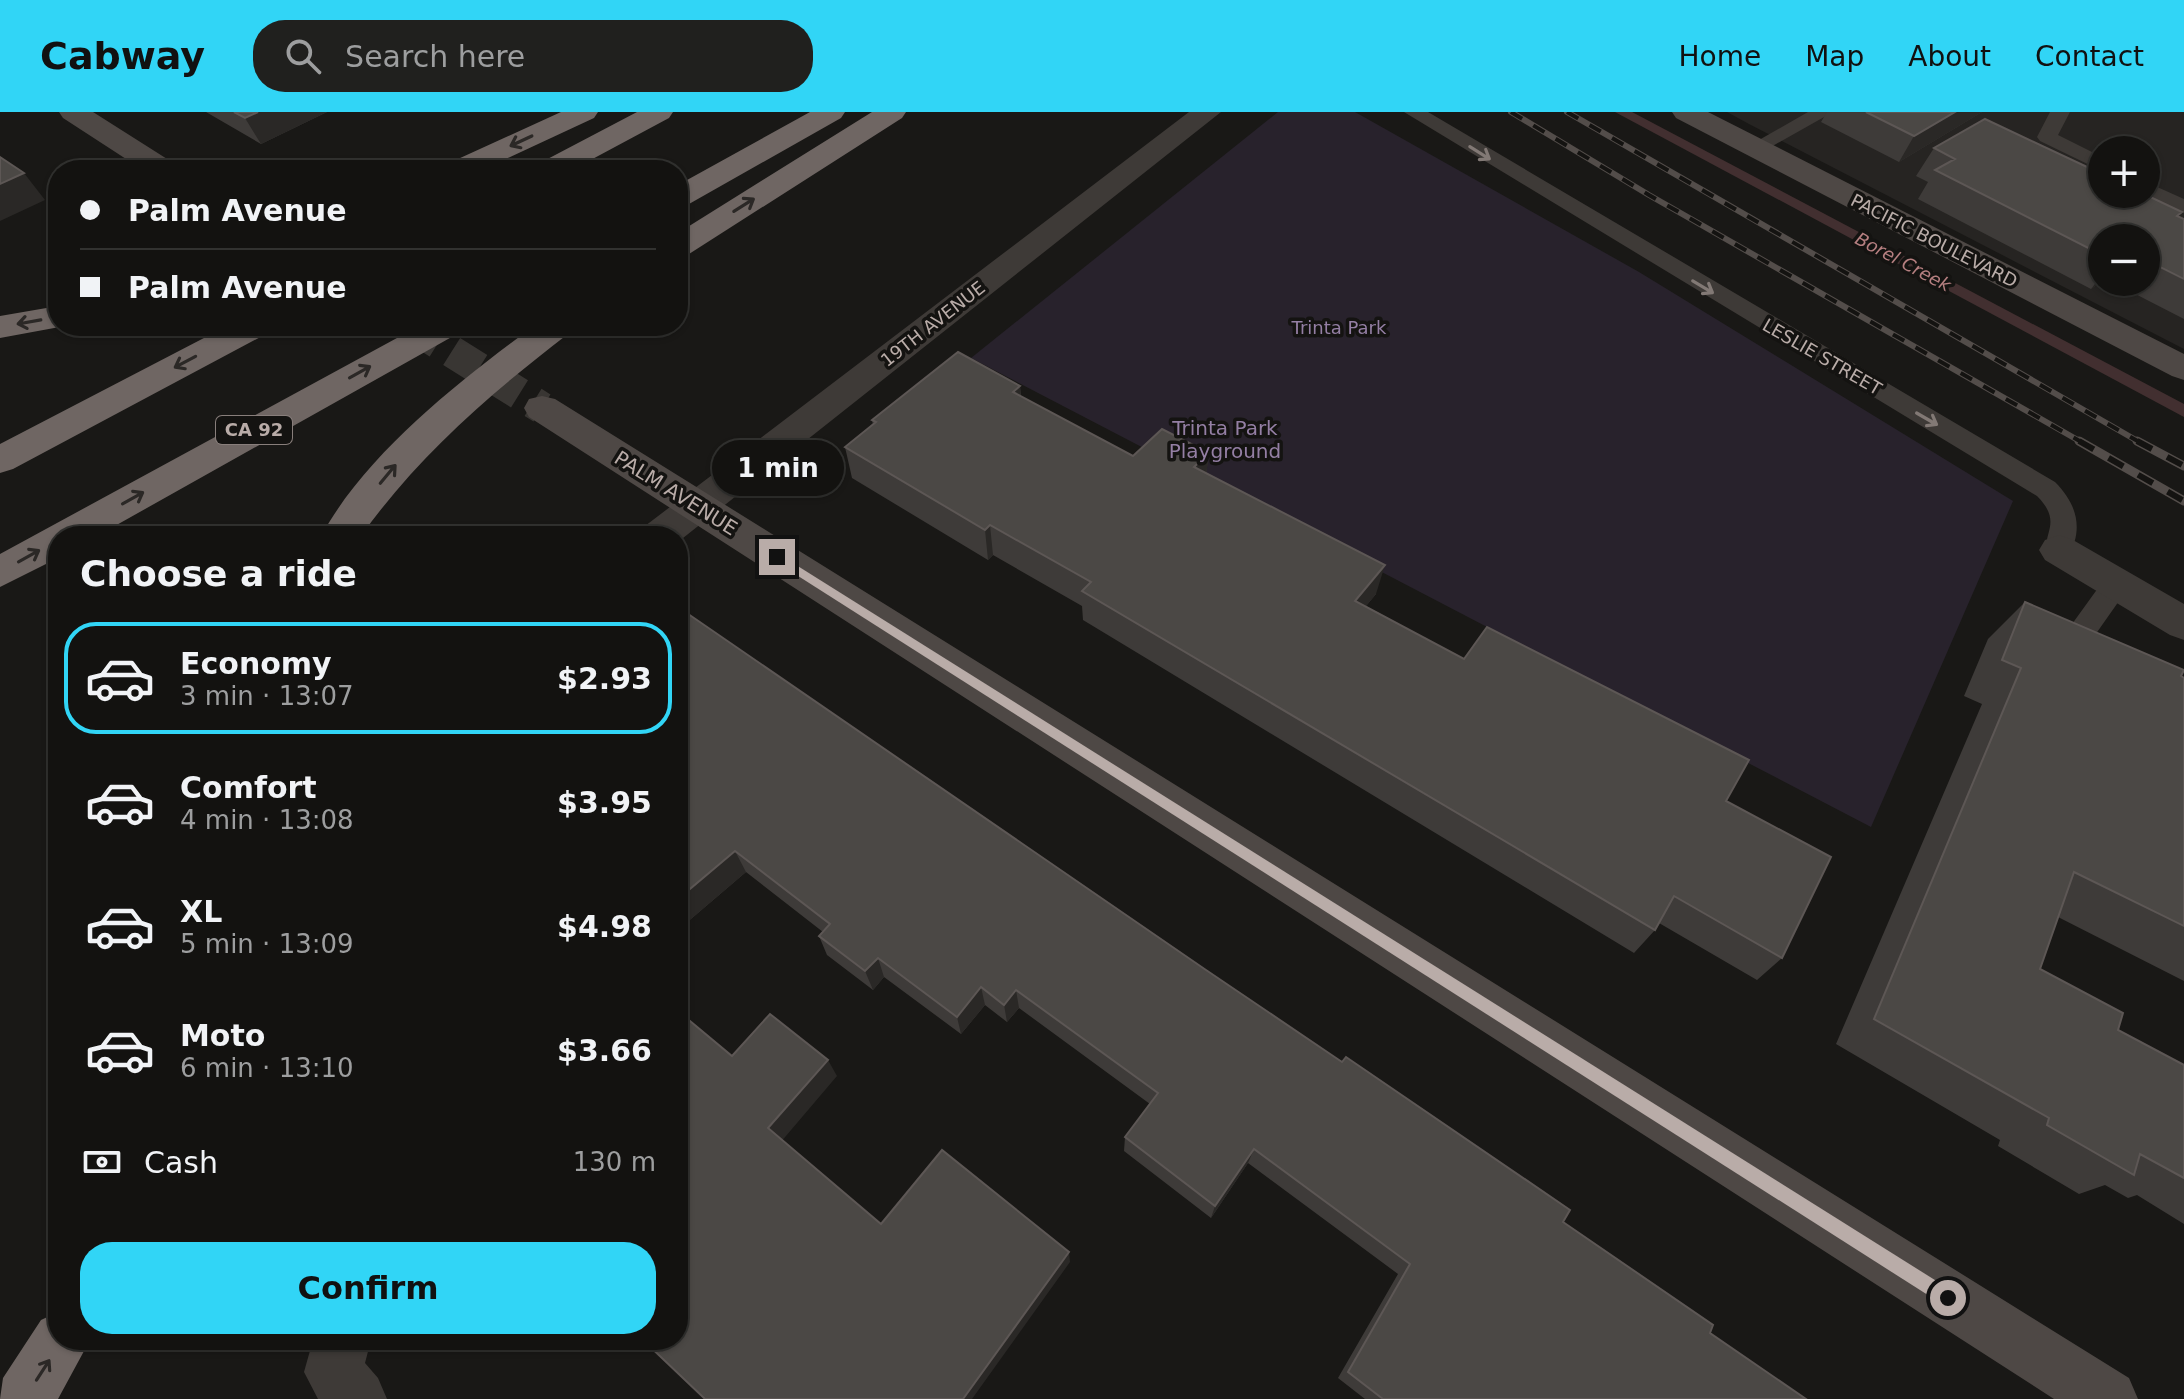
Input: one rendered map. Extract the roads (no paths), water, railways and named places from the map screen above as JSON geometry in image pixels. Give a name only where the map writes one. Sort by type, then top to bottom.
[{"type":"highway","points":[[480,160],[584,112]]},
{"type":"highway","points":[[568,160],[659,112]]},
{"type":"highway","points":[[688,191],[831,112]]},
{"type":"highway","points":[[688,241],[892,112]]},
{"type":"highway","points":[[0,327],[48,319]]},
{"type":"highway","points":[[0,460],[235,336]]},
{"type":"highway","name":"CA 92","points":[[83,526],[427,336]]},
{"type":"highway","points":[[348,526],[397,463],[436,423],[543,336]]},
{"type":"highway","points":[[0,572],[48,546]]},
{"type":"highway","points":[[24,1399],[55,1350]]},
{"type":"street","points":[[73,112],[148,160]]},
{"type":"street","name":"19TH AVENUE","points":[[672,526],[1207,112]]},
{"type":"street","name":"PACIFIC BOULEVARD","points":[[1686,112],[2184,368]]},
{"type":"street","name":"PALM AVENUE","points":[[542,408],[2108,1399]]},
{"type":"street","name":"LESLIE STREET","points":[[2059,550],[2184,624]]},
{"type":"lane","name":"LESLIE STREET","points":[[1414,112],[2046,489],[2061,503],[2067,518],[2059,550]]},
{"type":"lane","points":[[1755,148],[1823,112]]},
{"type":"lane","points":[[2060,112],[2047,137],[2088,158]]},
{"type":"lane","points":[[2160,195],[2184,207]]},
{"type":"lane","points":[[2064,657],[2116,584]]},
{"type":"waterway","name":"Borel Creek","points":[[1622,112],[2184,411]]},
{"type":"tunnel","points":[[427,336],[542,408]]},
{"type":"railway","points":[[1511,112],[1649,195],[2083,443]]},
{"type":"railway","points":[[1567,112],[2141,443]]},
{"type":"railway","points":[[2079,441],[2184,501]]},
{"type":"railway","points":[[2137,441],[2184,466]]},
{"type":"park label","name":"Trinta Park","points":[[1339,328]]},
{"type":"park label","name":"Trinta Park Playground","points":[[1225,440]]}]
